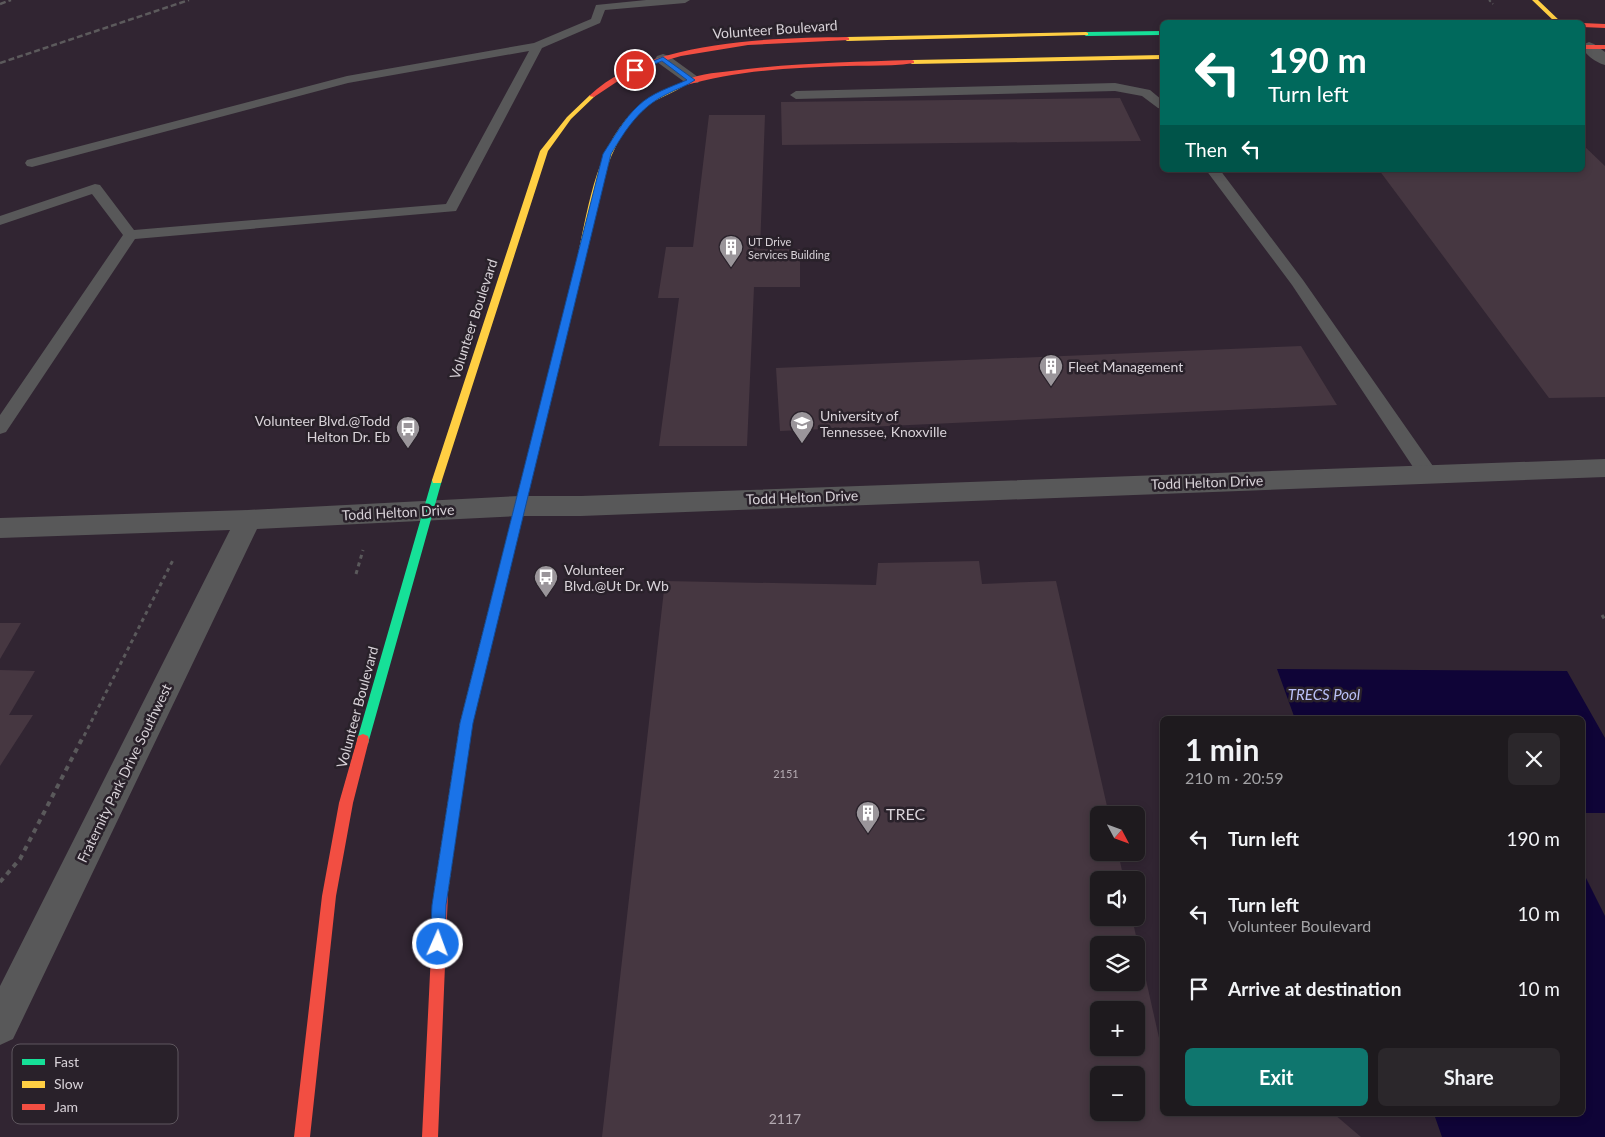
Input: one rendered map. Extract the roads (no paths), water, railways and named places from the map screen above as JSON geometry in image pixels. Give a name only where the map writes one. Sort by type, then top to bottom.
[{"type":"street","points":[[1539,4],[1556,20]]},
{"type":"street","points":[[1585,25],[1605,26]]},
{"type":"street","name":"Volunteer Boulevard","points":[[302,1137],[329,896],[346,803],[427,510],[544,151],[565,121],[590,94],[622,76],[663,59],[708,49],[790,40],[1160,33]]},
{"type":"street","points":[[1585,45],[1605,47]]},
{"type":"street","points":[[1585,45],[1605,60]]},
{"type":"street","points":[[430,1137],[439,905],[466,723],[607,154],[623,128],[642,106],[664,93],[692,80],[725,73],[796,65],[1160,57]]},
{"type":"street","points":[[663,59],[692,80]]},
{"type":"street","name":"Todd Helton Drive","points":[[0,528],[248,520],[519,506],[581,506],[1605,468]]},
{"type":"street","name":"Fraternity Park Drive Southwest","points":[[0,1026],[248,520]]},
{"type":"lane","points":[[32,163],[348,80],[537,46],[596,21],[600,7],[685,0]]},
{"type":"lane","points":[[130,235],[451,208],[537,46]]},
{"type":"lane","points":[[796,95],[1115,87],[1146,93],[1160,104]]},
{"type":"lane","points":[[1215,172],[1298,283],[1428,474]]},
{"type":"lane","points":[[0,222],[95,188],[130,235]]},
{"type":"lane","points":[[0,428],[130,235]]},
{"type":"water","name":"TRECS Pool","points":[[1277,669],[1567,671],[1605,738],[1605,813],[1585,813],[1585,716],[1294,716]]},
{"type":"water","points":[[1585,876],[1605,916],[1605,1137],[1442,1137],[1435,1116],[1585,1116]]},
{"type":"railway","points":[[0,4],[11,0]]},
{"type":"railway","points":[[0,63],[189,0]]},
{"type":"place","name":"UT Drive Services Building","points":[[731,268]]},
{"type":"place","name":"Fleet Management","points":[[1051,387]]},
{"type":"place","name":"University of Tennessee, Knoxville","points":[[802,444]]},
{"type":"place","name":"Volunteer Blvd.@Todd Helton Dr. Eb","points":[[408,449]]},
{"type":"place","name":"Volunteer Blvd.@Ut Dr. Wb","points":[[546,598]]},
{"type":"place","name":"TREC","points":[[868,834]]}]
